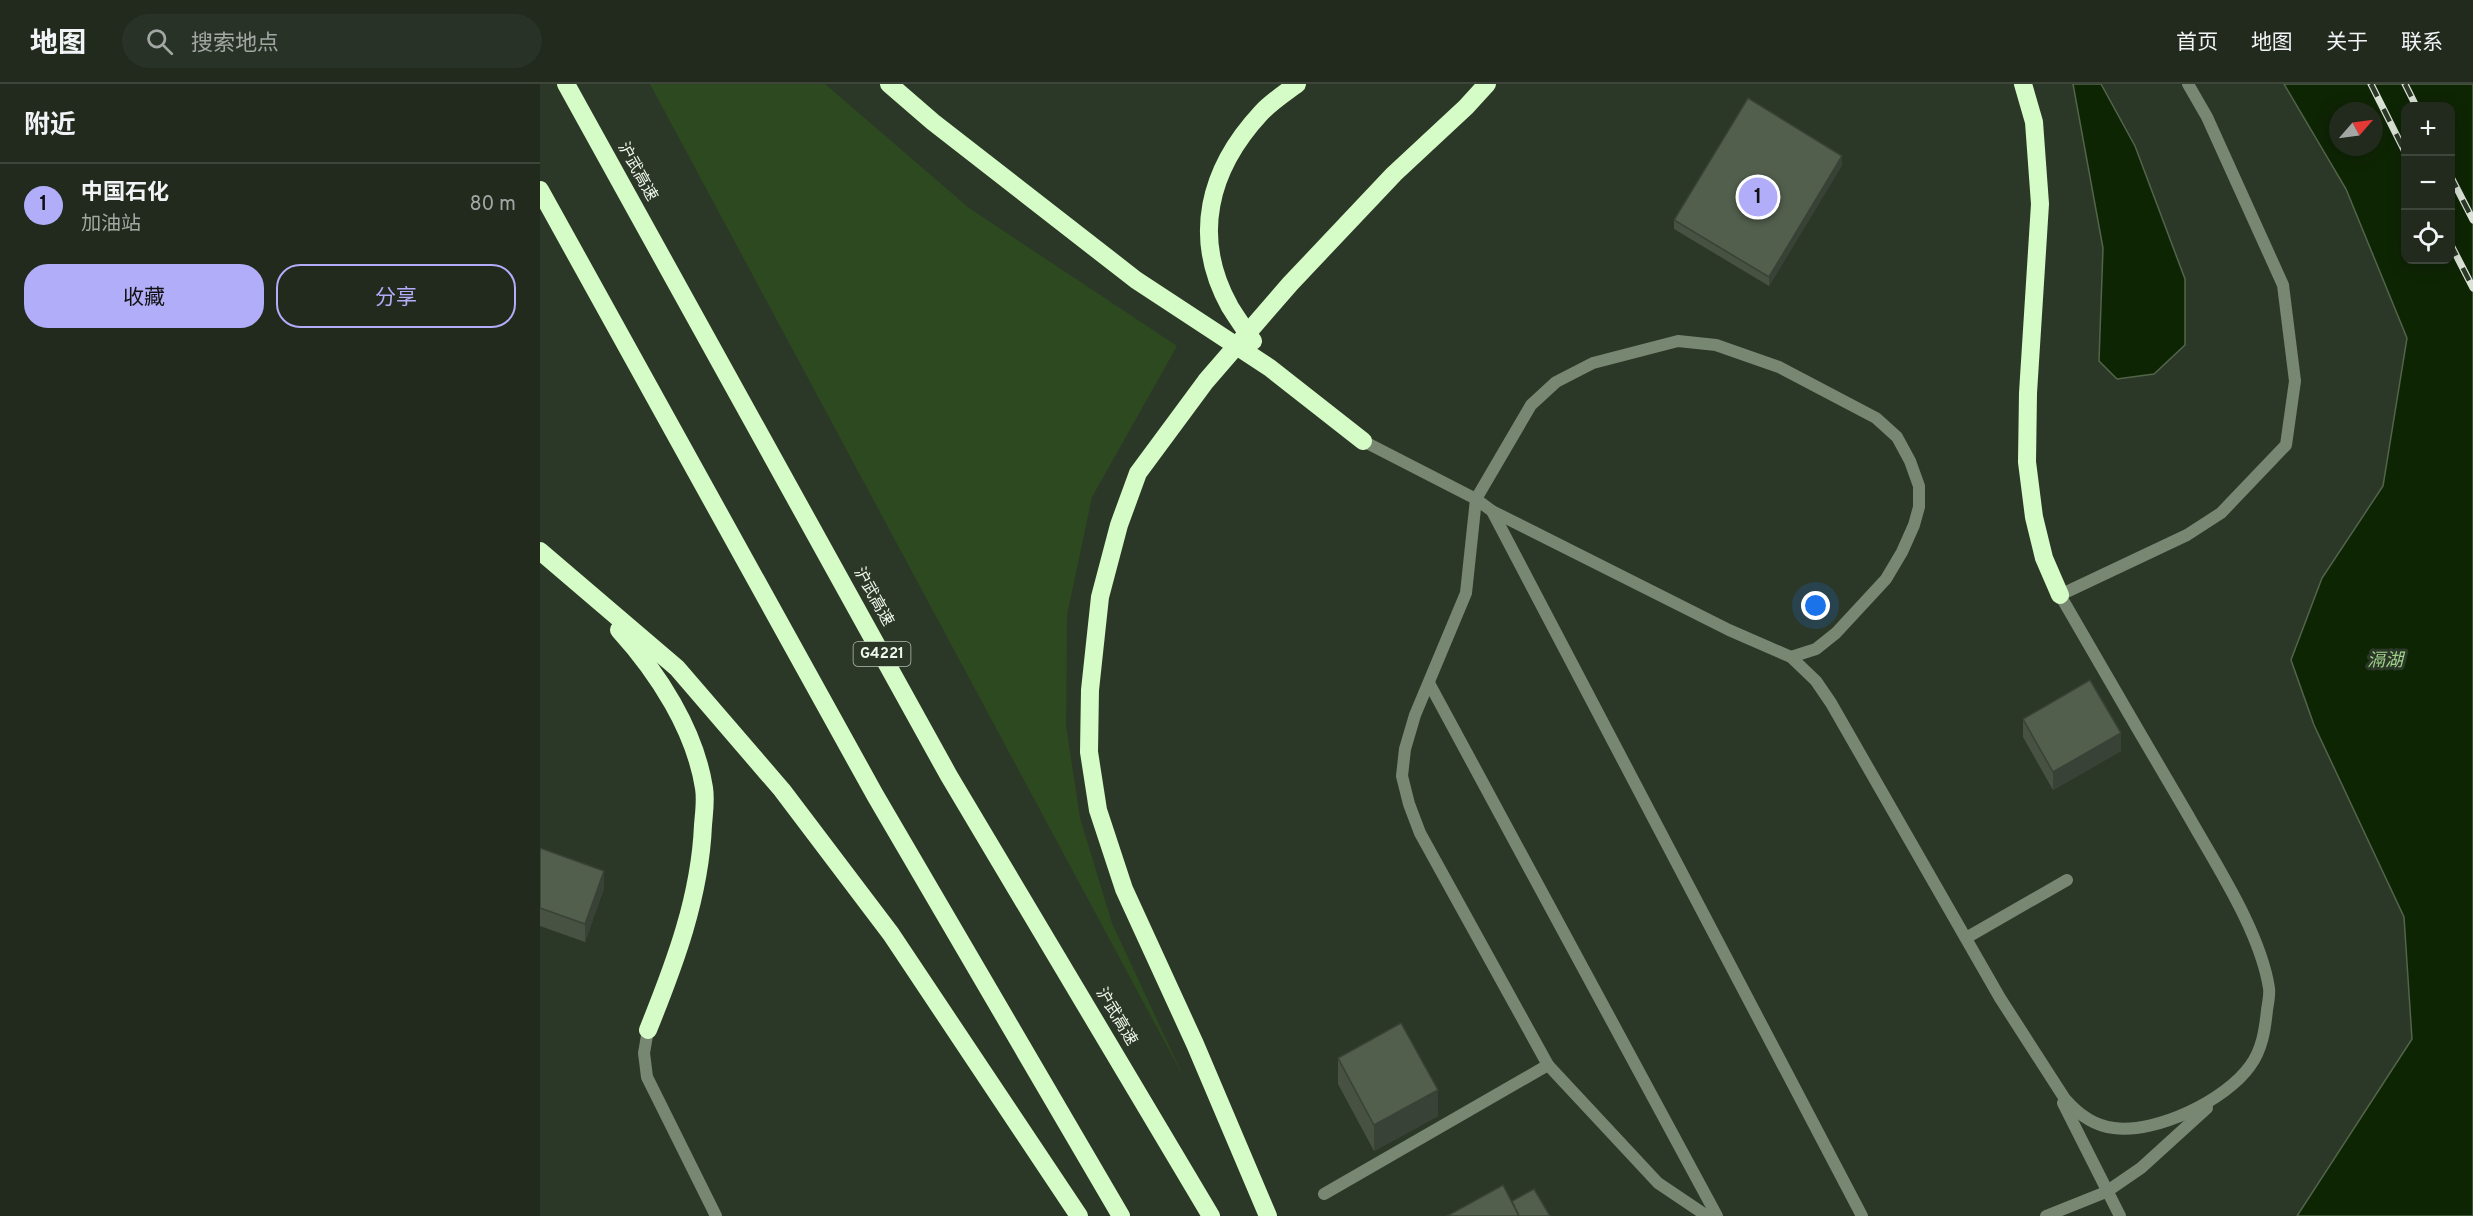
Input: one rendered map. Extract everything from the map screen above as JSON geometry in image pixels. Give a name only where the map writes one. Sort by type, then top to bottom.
[{"type":"highway","name":"沪武高速","points":[[566,84],[949,776],[1211,1216]]},
{"type":"highway","points":[[889,84],[933,122],[1136,280],[1270,368],[1363,441]]},
{"type":"highway","points":[[1270,368],[1229,305],[1214,267],[1207,225],[1216,180],[1234,146],[1262,111],[1297,84]]},
{"type":"highway","points":[[1466,107],[1487,84]]},
{"type":"highway","points":[[1268,1216],[1195,1044],[1124,889],[1098,810],[1089,752],[1090,690],[1100,597],[1119,525],[1138,473],[1213,372],[1290,284],[1394,174],[1494,84]]},
{"type":"highway","points":[[2023,84],[2034,122],[2040,204],[2028,393],[2027,462],[2034,517],[2044,558],[2060,595]]},
{"type":"highway","points":[[540,190],[875,795],[1121,1216]]},
{"type":"highway","points":[[540,551],[677,668],[782,790],[891,934],[1079,1216]]},
{"type":"highway","points":[[563,569],[638,651],[680,716],[697,756],[705,790],[702,843],[694,899],[675,963],[648,1030]]},
{"type":"lane","points":[[2046,1216],[2106,1192],[2141,1168],[2250,1066],[2264,1037],[2270,989],[2256,943],[2228,885],[2060,595],[2187,535],[2221,513],[2286,445],[2295,381],[2283,285],[2207,117],[2188,84]]},
{"type":"lane","points":[[1707,1216],[1658,1183],[1548,1065],[1420,833],[1402,776],[1404,749],[1415,715],[1466,593],[1476,499],[1531,405],[1556,382],[1593,363],[1678,341],[1716,345],[1779,367],[1876,418],[1897,437],[1910,460],[1919,486],[1919,507],[1914,525],[1886,579],[1836,633],[1816,649],[1791,657]]},
{"type":"lane","points":[[1363,441],[1476,499],[1492,511],[1729,630],[1791,657],[1816,681],[2050,1078],[2120,1216]]},
{"type":"lane","points":[[1492,511],[1862,1216]]},
{"type":"lane","points":[[1430,683],[1717,1216]]},
{"type":"lane","points":[[1966,938],[2067,880]]},
{"type":"lane","points":[[648,1030],[644,1053],[647,1077],[716,1216]]},
{"type":"lane","points":[[1324,1194],[1548,1065]]},
{"type":"lane","points":[[2050,1078],[2078,1113],[2097,1124],[2113,1128],[2129,1129],[2164,1121],[2191,1112],[2218,1097]]},
{"type":"shaded area","points":[[650,84],[825,84],[969,208],[1177,346],[1092,497],[1067,615],[1066,725],[1080,818],[1112,923],[1183,1076]]},
{"type":"water","points":[[2073,84],[2101,84],[2135,146],[2185,279],[2185,345],[2154,374],[2117,379],[2099,361],[2103,248]]},
{"type":"water","name":"滆湖","points":[[2284,84],[2473,84],[2473,1216],[2297,1216],[2412,1039],[2404,917],[2314,725],[2291,660],[2322,578],[2383,486],[2407,338],[2346,189]]},
{"type":"building","points":[[1748,98],[1842,156],[1769,277],[1674,220]]},
{"type":"building","points":[[2090,680],[2121,733],[2053,772],[2023,719]]},
{"type":"building","points":[[540,848],[604,871],[585,924],[540,908]]},
{"type":"building","points":[[1401,1023],[1438,1090],[1374,1125],[1338,1058]]},
{"type":"building","points":[[1503,1185],[1519,1216],[1447,1216]]},
{"type":"building","points":[[1534,1189],[1550,1216],[1519,1216],[1512,1201]]},
{"type":"railway","points":[[2371,84],[2401,144]]},
{"type":"railway","points":[[2405,84],[2414,102]]},
{"type":"railway","points":[[2455,185],[2473,220]]},
{"type":"railway","points":[[2455,253],[2473,288]]},
{"type":"place","name":"中国石化","points":[[1758,197]]}]
